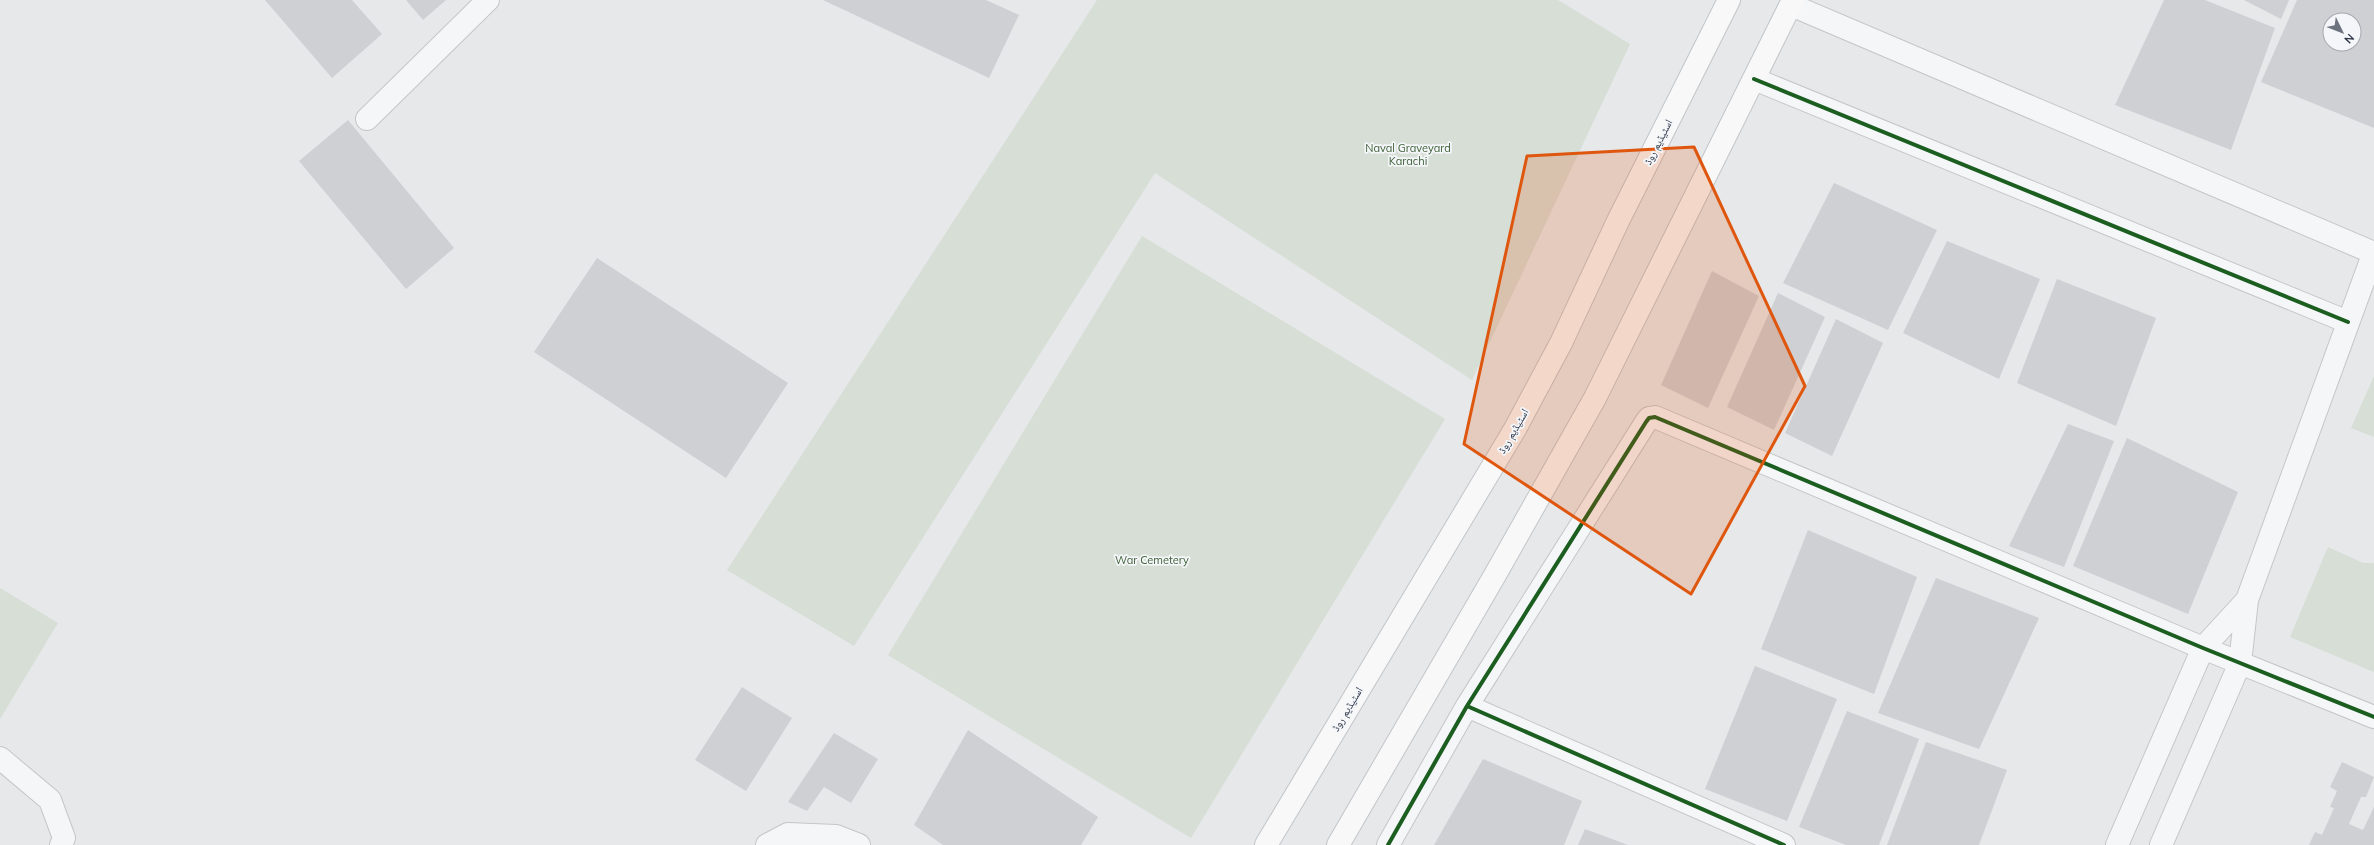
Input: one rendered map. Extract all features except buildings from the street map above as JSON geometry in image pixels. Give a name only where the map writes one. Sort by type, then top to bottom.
[{"type":"main road","name":"اسٹیڈیم روڈ","points":[[1266,845],[1515,429],[1561,343],[1618,221],[1729,0]]},
{"type":"main road","points":[[1338,845],[1495,575],[1595,398],[1792,2]]},
{"type":"street","points":[[367,119],[488,0]]},
{"type":"street","points":[[1792,2],[2374,252],[2247,600],[2240,662],[2161,845]]},
{"type":"street","points":[[1754,79],[2348,322]]},
{"type":"street","points":[[1388,845],[1467,706],[1646,422],[1649,418],[1655,417],[2203,648],[2374,717]]},
{"type":"street","points":[[2117,845],[2203,648],[2247,600]]},
{"type":"street","points":[[1467,706],[1784,845]]},
{"type":"street","points":[[0,758],[50,800],[64,838],[61,845]]},
{"type":"street","points":[[767,845],[788,834],[836,836],[860,845]]},
{"type":"highlighted area","points":[[1694,147],[1805,386],[1691,594],[1464,444],[1527,156]]},
{"type":"green space","name":"Naval Graveyard Karachi","points":[[1097,0],[1558,0],[1630,44],[1472,380],[1155,173],[854,646],[727,570]]},
{"type":"green space","name":"War Cemetery","points":[[1142,236],[1445,419],[1191,838],[888,655]]},
{"type":"green space","points":[[2374,376],[2374,437],[2351,428]]},
{"type":"green space","points":[[2328,547],[2363,563],[2374,563],[2374,672],[2290,637]]},
{"type":"green space","points":[[0,588],[58,623],[0,719]]},
{"type":"cycle path","points":[[1754,79],[2348,322]]},
{"type":"cycle path","points":[[1388,845],[1467,706],[1646,422],[1649,418],[1655,417],[2203,648],[2374,717]]},
{"type":"cycle path","points":[[1467,706],[1784,845]]}]
